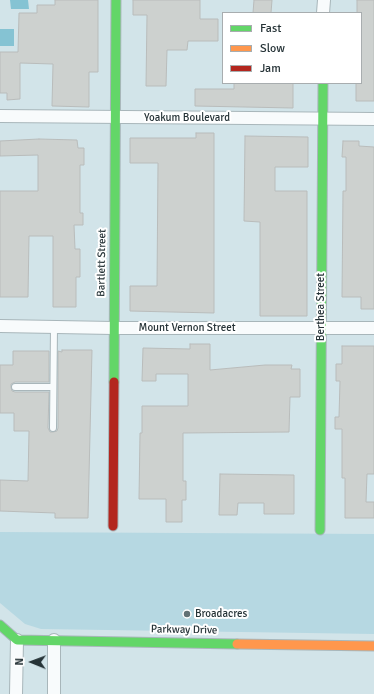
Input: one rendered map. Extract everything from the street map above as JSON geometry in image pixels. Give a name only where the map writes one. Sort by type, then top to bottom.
[{"type":"street","name":"Bartlett Street","points":[[113,526],[116,0]]},
{"type":"street","points":[[323,12],[324,0]]},
{"type":"street","name":"Berthea Street","points":[[320,530],[323,84]]},
{"type":"street","name":"Yoakum Boulevard","points":[[0,116],[374,119]]},
{"type":"street","name":"Mount Vernon Street","points":[[0,326],[113,328],[374,328]]},
{"type":"street","points":[[0,625],[17,640],[16,694]]},
{"type":"street","name":"Parkway Drive","points":[[17,640],[374,646]]},
{"type":"street","points":[[54,640],[54,694]]},
{"type":"lane","points":[[53,428],[54,327]]},
{"type":"lane","points":[[15,387],[54,387]]},
{"type":"shaded area","name":"Broadacres","points":[[0,532],[374,534],[374,634],[41,629],[25,624],[0,603]]},
{"type":"water","points":[[10,0],[28,0],[29,9],[11,9]]},
{"type":"water","points":[[0,29],[14,29],[14,46],[0,46]]},
{"type":"building","points":[[55,0],[98,0],[98,72],[89,72],[89,107],[52,106],[53,64],[20,63],[20,99],[7,100],[7,93],[0,93],[0,52],[18,52],[19,13],[37,13],[37,5],[55,5]]},
{"type":"building","points":[[133,0],[200,0],[200,19],[218,19],[218,41],[188,41],[187,50],[167,50],[166,86],[146,86],[147,15],[133,15]]},
{"type":"building","points":[[254,0],[272,0],[271,12],[253,12]]},
{"type":"building","points":[[357,0],[374,0],[374,101],[356,101],[356,84],[362,84],[362,12],[357,12]]},
{"type":"building","points":[[234,84],[293,84],[293,108],[195,106],[195,89],[234,89]]},
{"type":"building","points":[[196,133],[214,133],[214,313],[130,311],[130,286],[157,286],[158,163],[130,163],[130,138],[196,138]]},
{"type":"building","points":[[245,136],[308,137],[308,167],[275,167],[275,191],[307,191],[307,316],[260,316],[260,222],[244,221]]},
{"type":"building","points":[[39,139],[77,140],[78,148],[84,148],[84,165],[80,165],[80,213],[83,213],[83,225],[74,225],[75,249],[80,249],[80,277],[76,277],[76,307],[53,307],[53,236],[29,236],[28,297],[0,297],[0,191],[38,191],[38,155],[0,156],[0,141]]},
{"type":"building","points":[[343,141],[359,141],[359,146],[374,147],[374,309],[361,309],[361,297],[342,297],[343,191],[346,191],[346,157],[342,157]]},
{"type":"building","points":[[190,344],[210,344],[210,370],[265,365],[292,365],[291,369],[300,369],[300,397],[290,397],[289,432],[183,433],[183,481],[186,481],[186,500],[182,500],[182,522],[166,522],[166,499],[139,499],[142,406],[188,406],[188,374],[156,374],[156,381],[142,381],[143,348],[190,349]]},
{"type":"building","points":[[342,346],[374,346],[374,474],[367,474],[366,502],[374,502],[374,518],[345,518],[345,478],[342,478],[342,429],[335,429],[335,417],[339,417],[340,381],[336,381],[336,364],[342,364]]},
{"type":"building","points":[[62,350],[92,350],[88,518],[55,518],[55,513],[0,511],[0,480],[28,481],[29,431],[14,431],[14,413],[0,413],[0,365],[13,365],[13,351],[49,351],[49,382],[15,382],[11,384],[11,387],[12,391],[15,392],[49,392],[48,428],[50,432],[53,432],[57,431],[58,428],[58,351],[62,352]]},
{"type":"building","points":[[220,474],[294,475],[294,514],[264,514],[264,503],[238,503],[237,515],[219,515]]},
{"type":"traffic: fast","points":[[114,382],[116,0]]},
{"type":"traffic: fast","points":[[320,530],[323,84]]},
{"type":"traffic: fast","points":[[0,625],[17,640],[237,644]]},
{"type":"traffic: slow","points":[[237,644],[374,646]]},
{"type":"traffic: jam","points":[[113,526],[114,382]]},
{"type":"place","name":"Broadacres","points":[[187,614]]}]
